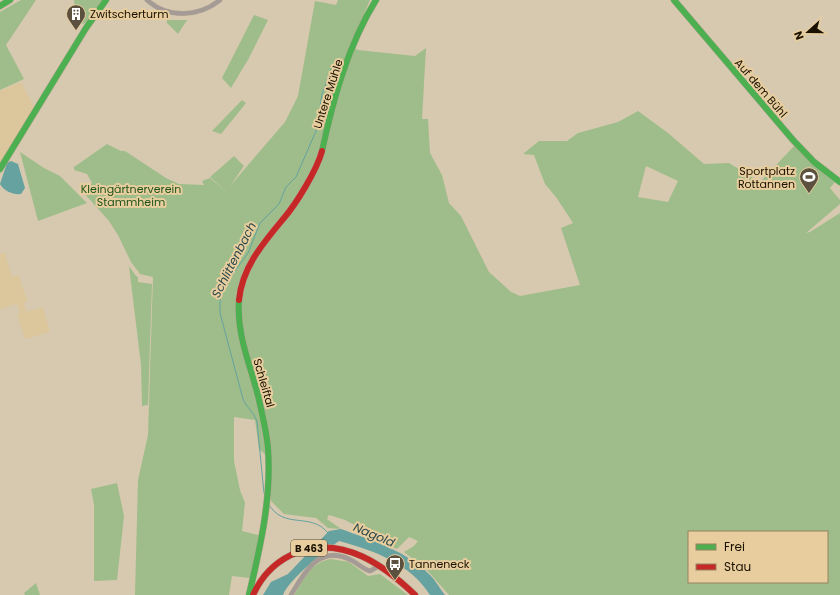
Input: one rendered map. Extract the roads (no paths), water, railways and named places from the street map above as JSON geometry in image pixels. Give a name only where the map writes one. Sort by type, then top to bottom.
[{"type":"street","points":[[0,6],[10,0]]},
{"type":"street","points":[[0,169],[13,146],[58,78],[84,30],[106,0]]},
{"type":"street","points":[[147,0],[162,10],[178,14],[198,12],[214,5],[220,0]]},
{"type":"street","points":[[212,0],[214,5]]},
{"type":"street","name":"Untere Mühle","points":[[300,193],[311,176],[321,154],[329,119],[356,38],[362,23],[376,0]]},
{"type":"street","name":"Auf dem Bühl","points":[[674,0],[793,140],[814,162],[840,182]]},
{"type":"street","name":"Schleiftal","points":[[249,595],[260,554],[267,491],[268,448],[265,425],[239,326],[238,300],[243,278],[255,255],[300,193]]},
{"type":"street","name":"B 463","points":[[253,595],[266,574],[280,560],[295,552],[312,547],[341,548],[362,556],[396,577],[415,595]]},
{"type":"street","points":[[291,595],[309,567],[325,556],[338,556],[350,560],[370,571],[379,566]]},
{"type":"water","points":[[11,161],[18,164],[25,188],[21,194],[9,192],[0,184],[7,163]]},
{"type":"water","points":[[341,529],[388,547],[411,559],[430,575],[445,595],[430,595],[413,575],[402,567],[378,554],[339,541],[317,558],[292,581],[283,595],[263,595],[271,582],[288,574],[329,531]]},
{"type":"waterway","name":"Schlittenbach","points":[[264,493],[257,422],[243,399],[220,313],[220,297],[234,272],[248,253],[260,223],[279,204],[286,187],[296,177],[316,131],[322,94],[331,69]]},
{"type":"waterway","name":"Schlittenbach","points":[[268,503],[274,511],[281,516],[289,519],[314,523],[328,533]]},
{"type":"place","name":"Zwitscherturm","points":[[76,31]]},
{"type":"place","name":"Sportplatz Rottannen","points":[[809,194]]},
{"type":"place","name":"Tanneneck","points":[[395,581]]},
{"type":"park label","name":"Kleingärtnerverein Stammheim","points":[[131,195]]},
{"type":"water label","name":"Nagold","points":[[374,535]]}]
